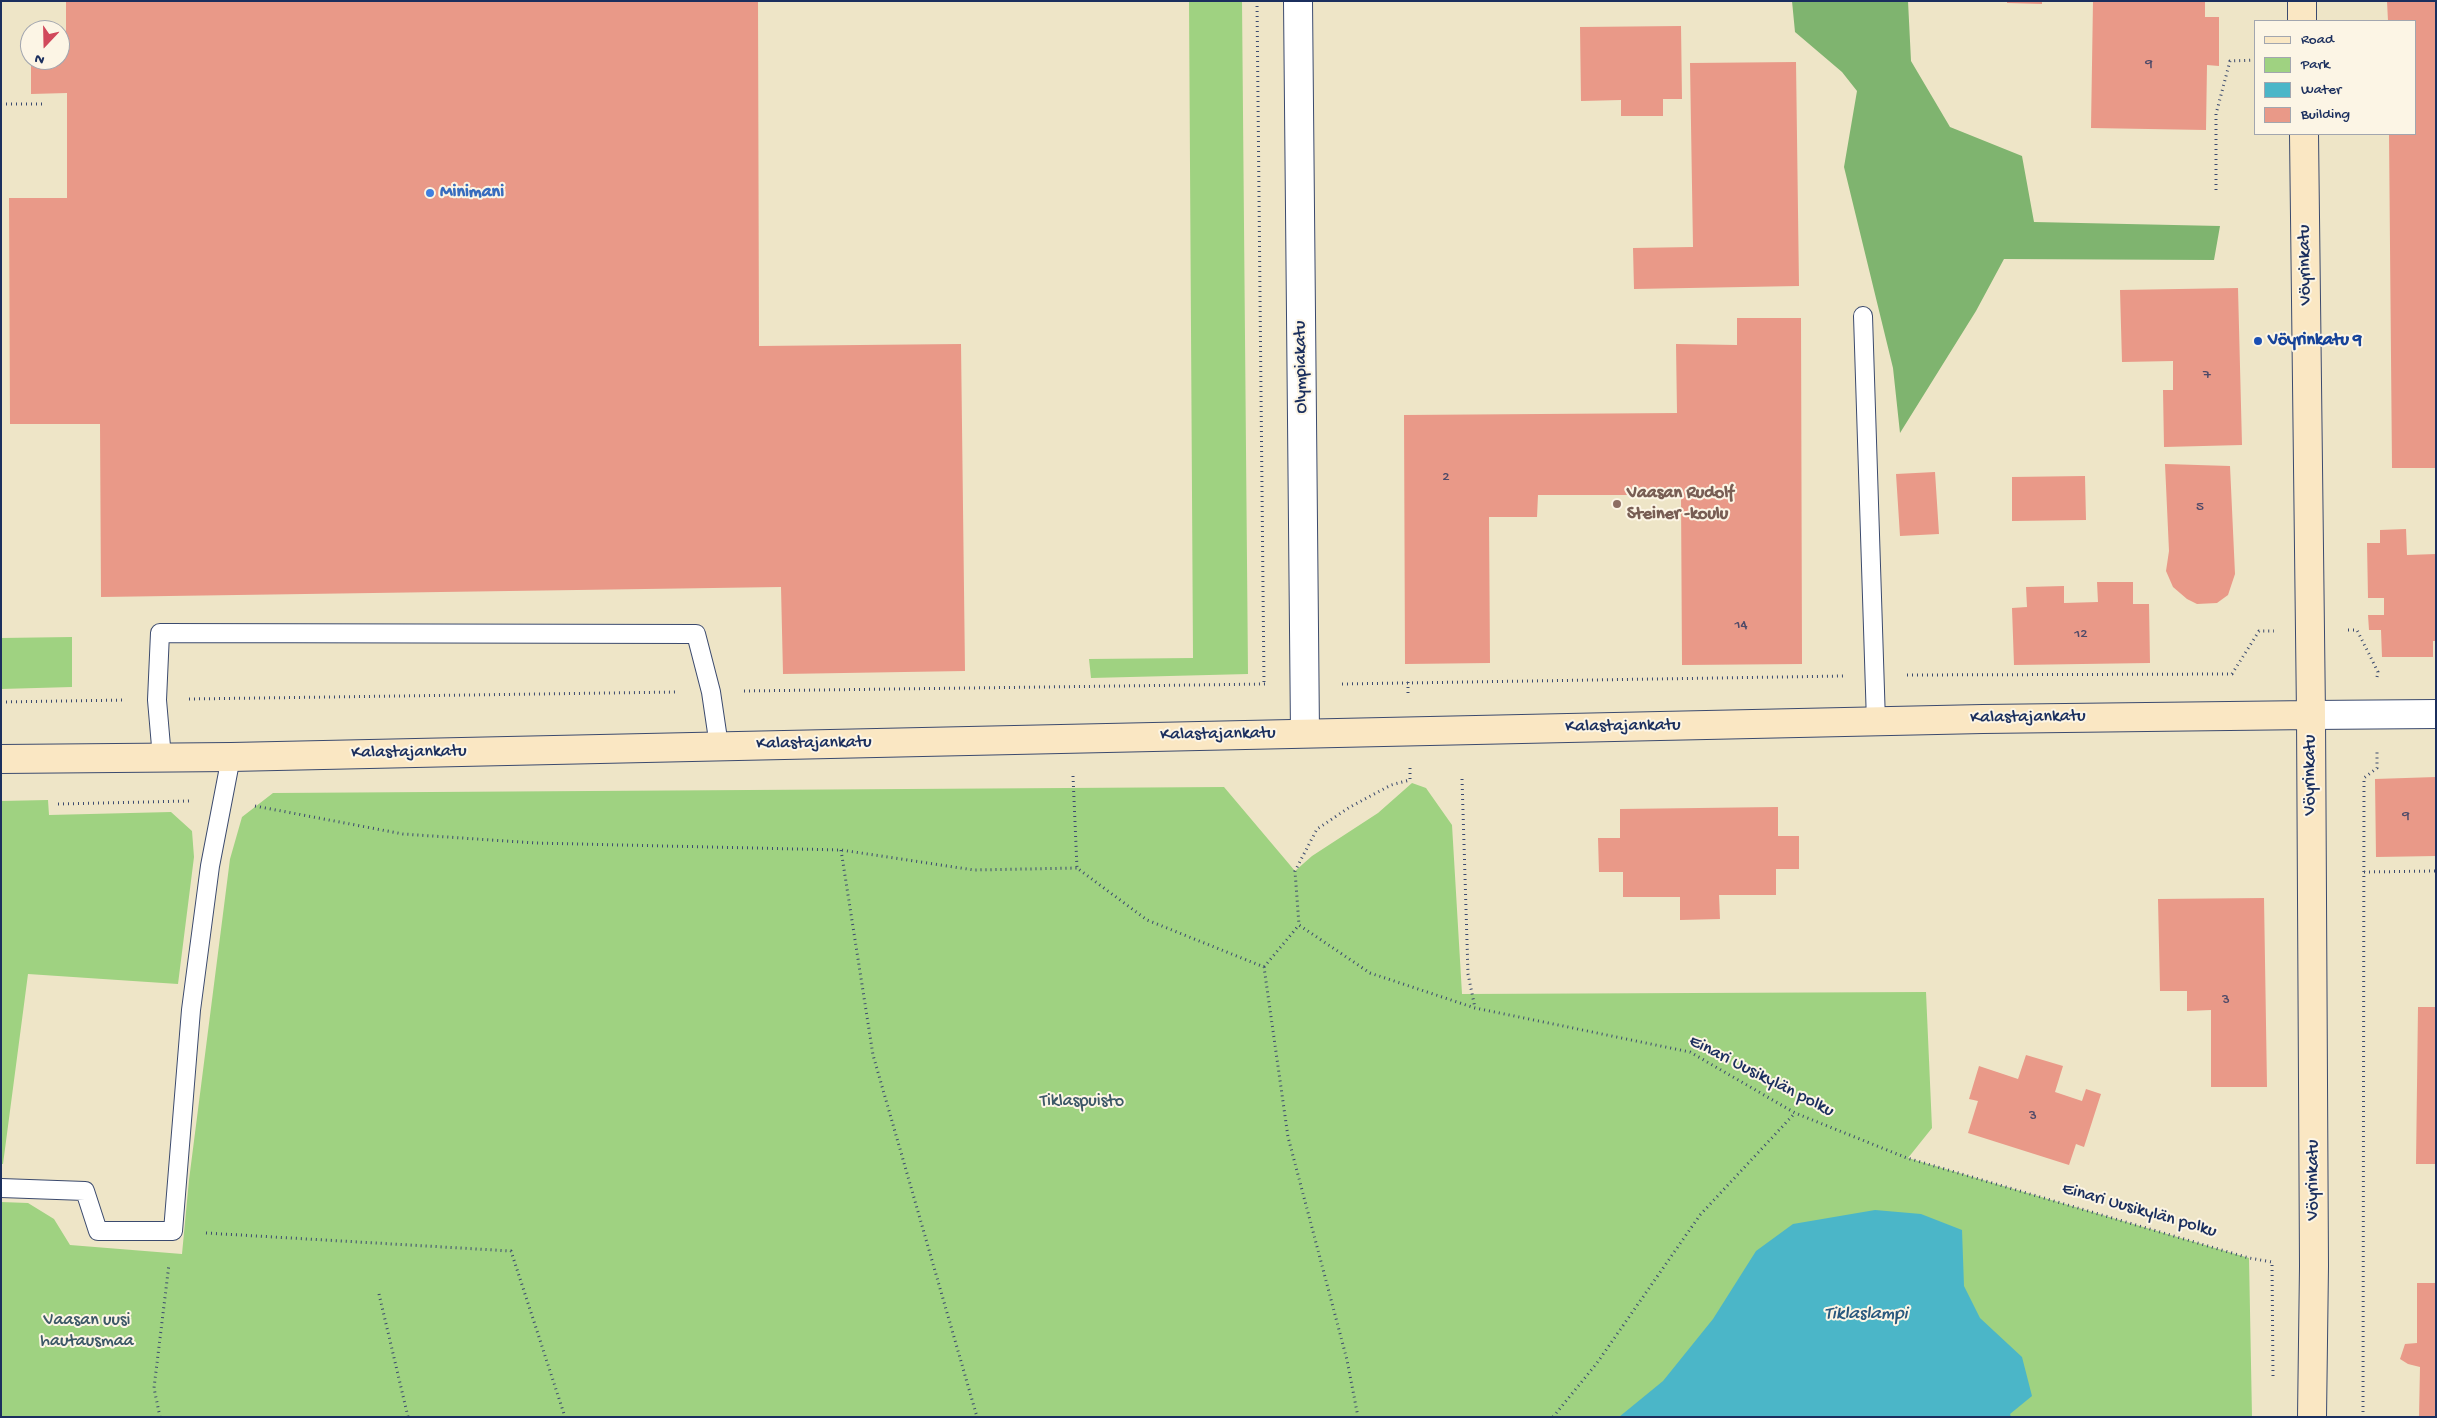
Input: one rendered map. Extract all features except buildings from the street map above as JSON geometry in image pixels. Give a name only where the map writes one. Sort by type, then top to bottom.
[{"type":"street","name":"Olympiakatu","points":[[1298,1],[1305,733]]},
{"type":"street","points":[[2302,1],[2302,20]]},
{"type":"street","name":"Vöyrinkatu","points":[[2304,135],[2311,715],[2314,1266],[2312,1417]]},
{"type":"street","name":"Kalastajankatu","points":[[1,759],[231,757],[2214,714],[2436,714]]},
{"type":"lane","points":[[1863,316],[1876,722]]},
{"type":"lane","points":[[162,758],[158,700],[160,632],[696,634],[711,692],[720,746]]},
{"type":"lane","points":[[1,1188],[84,1191],[98,1231],[173,1231],[192,1010],[210,866],[231,757]]},
{"type":"path","points":[[1257,1],[1264,684]]},
{"type":"path","points":[[2216,190],[2216,114],[2230,61],[2254,60]]},
{"type":"path","points":[[1,104],[45,104]]},
{"type":"path","points":[[2357,630],[2378,672]]},
{"type":"path","points":[[1,702],[1874,676],[2232,674],[2259,631]]},
{"type":"path","points":[[1073,738],[1077,868]]},
{"type":"path","points":[[2363,1417],[2364,778],[2376,768]]},
{"type":"path","points":[[1462,779],[1468,974],[1475,1008]]},
{"type":"path","points":[[1358,1417],[1347,1360],[1288,1137],[1264,967],[1299,924],[1295,871],[1317,829],[1350,807],[1390,785],[1410,780]]},
{"type":"path","points":[[58,804],[223,800],[402,834],[535,843],[842,850],[974,870],[1077,868],[1147,920],[1264,967]]},
{"type":"path","points":[[842,850],[873,1055],[977,1417]]},
{"type":"path","points":[[2364,872],[2436,871]]},
{"type":"path","name":"Einari Uusikylän polku","points":[[1299,924],[1370,973],[1475,1008],[1690,1052],[1795,1114],[1907,1158],[2249,1258],[2272,1262],[2273,1378]]},
{"type":"path","points":[[1553,1417],[1597,1362],[1700,1216],[1795,1114]]},
{"type":"path","points":[[160,1417],[154,1388],[173,1231],[511,1251],[565,1417]]},
{"type":"path","points":[[379,1294],[408,1417]]},
{"type":"green space","points":[[1189,1],[1242,1],[1248,674],[1091,678],[1089,659],[1193,658]]},
{"type":"green space","points":[[1792,1],[1908,1],[1911,61],[1950,127],[2022,156],[2034,222],[2220,226],[2214,260],[2004,259],[1976,311],[1900,433],[1893,368],[1844,167],[1857,91],[1842,72],[1795,32]]},
{"type":"green space","points":[[72,637],[72,687],[1,689],[1,638]]},
{"type":"green space","name":"Tiklaspuisto","points":[[1412,783],[1426,788],[1452,825],[1462,994],[1926,992],[1932,1128],[1908,1158],[2249,1258],[2252,1417],[1,1417],[1,1202],[28,1203],[54,1219],[70,1245],[182,1254],[189,1180],[230,859],[242,817],[273,793],[1224,787],[1295,871],[1312,856],[1378,813]]},
{"type":"green space","points":[[48,800],[49,815],[171,812],[192,831],[194,857],[178,984],[28,974],[3,1164],[1,1164],[1,801]]},
{"type":"water","name":"Tiklaslampi","points":[[1875,1210],[1921,1214],[1962,1230],[1964,1286],[1980,1318],[2022,1357],[2032,1396],[2010,1414],[2011,1417],[1619,1417],[1663,1381],[1713,1319],[1756,1251],[1793,1224]]},
{"type":"place","name":"Minimani","points":[[430,193]]},
{"type":"place","name":"Vöyrinkatu 9","points":[[2258,341]]},
{"type":"place","name":"Vaasan Rudolf Steiner -koulu","points":[[1617,504]]},
{"type":"park label","name":"Vaasan uusi hautausmaa","points":[[87,1331]]}]
